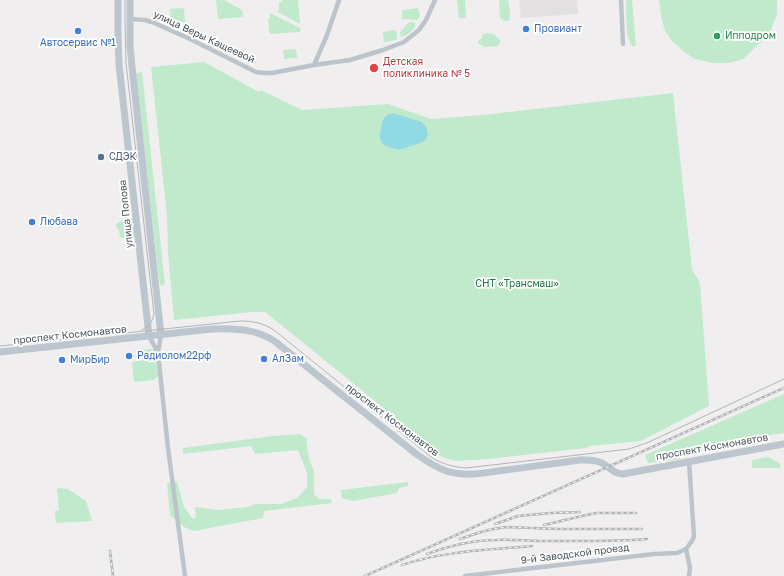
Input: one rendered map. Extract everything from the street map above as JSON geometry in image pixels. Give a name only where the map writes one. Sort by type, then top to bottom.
[{"type":"main road","name":"улица Попова","points":[[118,0],[119,64],[149,336]]},
{"type":"main road","name":"улица Попова","points":[[130,0],[132,66],[161,335]]},
{"type":"main road","points":[[136,212],[147,211]]},
{"type":"main road","name":"проспект Космонавтов","points":[[0,352],[212,329],[233,328],[251,331],[266,336],[293,355],[415,453],[433,465],[450,472],[467,474],[477,474],[580,460],[591,460],[603,464],[612,471],[623,474],[784,444]]},
{"type":"street","points":[[314,65],[327,35],[339,0]]},
{"type":"street","name":"улица Веры Кащеевой","points":[[130,19],[152,22],[256,72],[272,73],[350,60],[404,42],[419,30],[426,20],[435,0]]},
{"type":"street","points":[[621,0],[623,44]]},
{"type":"street","name":"улица Попова","points":[[161,335],[158,353],[185,576]]},
{"type":"street","name":"улица Попова","points":[[149,336],[158,353]]},
{"type":"street","points":[[689,461],[694,536],[686,549],[690,568],[689,576]]},
{"type":"street","name":"9-й Заводской проезд","points":[[465,576],[654,554],[677,553],[686,549]]},
{"type":"shaded area","points":[[519,0],[577,0],[578,14],[521,18]]},
{"type":"green space","points":[[216,0],[224,0],[242,10],[243,17],[218,19]]},
{"type":"green space","points":[[282,0],[298,0],[300,24],[278,12],[279,2],[282,2]]},
{"type":"green space","points":[[457,0],[465,0],[466,18],[459,18]]},
{"type":"green space","points":[[499,0],[508,0],[510,13],[509,21],[505,21],[500,18]]},
{"type":"green space","points":[[626,0],[632,0],[636,46],[632,46],[627,35]]},
{"type":"green space","name":"Ипподром","points":[[659,0],[777,0],[777,14],[771,30],[743,59],[729,63],[712,63],[695,59],[673,42],[665,31]]},
{"type":"green space","points":[[184,8],[185,22],[171,23],[170,9]]},
{"type":"green space","points":[[418,8],[420,16],[417,20],[402,19],[402,10]]},
{"type":"green space","points":[[270,13],[300,28],[301,31],[271,34],[269,32],[268,19],[270,18]]},
{"type":"green space","points":[[408,23],[415,23],[415,27],[411,32],[401,37],[401,31]]},
{"type":"green space","points":[[395,30],[397,33],[397,39],[384,42],[383,32]]},
{"type":"green space","points":[[487,33],[494,34],[501,41],[498,46],[485,47],[478,43],[478,41],[482,38],[482,35]]},
{"type":"green space","points":[[296,49],[297,58],[284,59],[283,50]]},
{"type":"green space","name":"СНТ «Трансмаш»","points":[[204,62],[259,92],[261,90],[302,110],[388,104],[431,119],[483,115],[673,93],[692,269],[700,283],[709,406],[641,441],[488,459],[456,461],[444,458],[436,453],[364,392],[265,312],[174,320],[168,253],[167,216],[151,67]]},
{"type":"green space","points":[[142,72],[165,284],[161,286],[136,73]]},
{"type":"green space","points":[[126,218],[133,218],[135,238],[120,237],[116,224]]},
{"type":"green space","points":[[142,350],[155,350],[158,376],[153,380],[135,382],[132,362],[143,360]]},
{"type":"green space","points":[[784,394],[784,433],[733,441],[722,446],[713,444],[702,450],[683,453],[680,459],[648,463],[645,455]]},
{"type":"green space","points":[[300,434],[306,438],[309,459],[314,471],[314,494],[319,499],[331,499],[332,503],[264,511],[263,518],[194,531],[184,527],[170,515],[167,483],[177,481],[184,507],[193,519],[196,518],[195,507],[218,510],[247,507],[256,504],[281,504],[297,498],[307,487],[307,473],[298,450],[255,454],[251,446],[183,454],[183,448],[272,436]]},
{"type":"green space","points":[[768,457],[779,463],[781,466],[780,468],[752,468],[752,460]]},
{"type":"green space","points":[[408,482],[408,486],[399,488],[397,493],[353,501],[342,498],[341,490]]},
{"type":"green space","points":[[57,488],[68,489],[86,501],[92,521],[56,523],[55,511],[59,510]]},
{"type":"water","points":[[393,113],[422,122],[428,133],[427,138],[404,149],[397,149],[383,144],[380,139],[382,122],[387,115]]},
{"type":"tram line","points":[[125,0],[126,63],[154,314],[150,324],[141,330]]},
{"type":"tram line","points":[[0,346],[240,321],[258,323],[274,330],[431,457],[448,465],[466,468],[629,449],[649,442],[784,379]]},
{"type":"railway","points":[[365,576],[784,388]]},
{"type":"railway","points":[[495,524],[518,516],[580,512]]},
{"type":"railway","points":[[544,525],[596,513],[636,513]]},
{"type":"railway","points":[[460,539],[481,532],[506,527],[558,529],[642,529]]},
{"type":"railway","points":[[427,554],[461,544],[487,540],[620,541],[647,539]]},
{"type":"railway","points":[[402,565],[418,560],[450,554],[532,546]]},
{"type":"railway","points":[[110,551],[113,576]]},
{"type":"place","name":"Провиант","points":[[526,29]]},
{"type":"place","name":"Автосервис №1","points":[[78,31]]},
{"type":"place","name":"Ипподром","points":[[717,36]]},
{"type":"place","name":"Детская поликлиника № 5","points":[[374,68]]},
{"type":"place","name":"СДЭК","points":[[101,157]]},
{"type":"place","name":"Любава","points":[[32,222]]},
{"type":"place","name":"Радиолом22рф","points":[[129,356]]},
{"type":"place","name":"АлЗам","points":[[264,359]]},
{"type":"place","name":"МирБир","points":[[62,360]]}]
